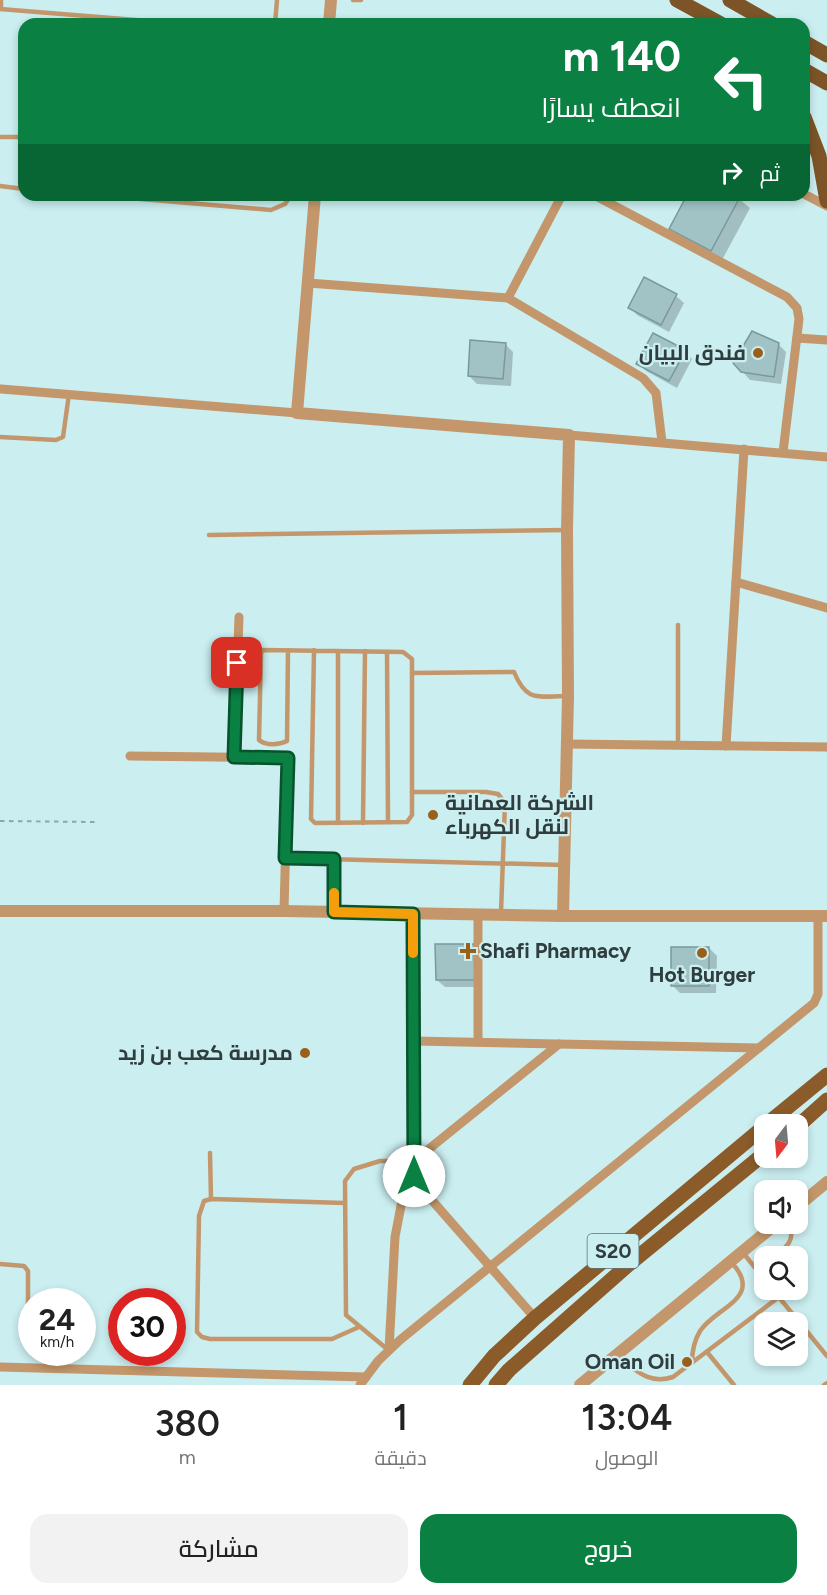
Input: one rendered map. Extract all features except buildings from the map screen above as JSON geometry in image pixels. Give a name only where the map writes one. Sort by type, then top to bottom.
[{"type":"highway","points":[[677,0],[710,18]]},
{"type":"highway","points":[[730,0],[762,18]]},
{"type":"highway","points":[[700,12],[705,18]]},
{"type":"highway","points":[[810,45],[827,55]]},
{"type":"highway","points":[[810,73],[827,83]]},
{"type":"highway","points":[[810,133],[819,156],[827,201]]},
{"type":"main road","name":"S20","points":[[779,1114],[827,1075]]},
{"type":"main road","points":[[808,1116],[827,1100]]},
{"type":"main road","name":"S20","points":[[470,1385],[494,1356],[535,1318],[754,1134]]},
{"type":"main road","name":"S20","points":[[496,1385],[509,1370],[628,1265],[754,1162]]},
{"type":"street","points":[[330,18],[331,0]]},
{"type":"street","points":[[810,197],[827,206]]},
{"type":"street","points":[[297,413],[315,201]]},
{"type":"street","points":[[508,298],[559,201]]},
{"type":"street","points":[[605,201],[787,297],[797,308],[800,320],[783,452]]},
{"type":"street","points":[[308,283],[508,298],[644,378],[656,393],[662,442]]},
{"type":"street","points":[[797,338],[827,340]]},
{"type":"street","points":[[1,389],[827,457]]},
{"type":"street","points":[[563,916],[569,435]]},
{"type":"street","points":[[726,746],[744,449]]},
{"type":"street","points":[[736,582],[827,608]]},
{"type":"street","points":[[234,757],[239,617]]},
{"type":"street","points":[[566,744],[827,747]]},
{"type":"street","points":[[130,756],[288,758],[284,911]]},
{"type":"street","points":[[0,911],[823,916],[818,997],[812,1005],[389,1350],[363,1381],[0,1367]]},
{"type":"street","points":[[413,914],[414,1176],[423,1190],[535,1318]]},
{"type":"street","points":[[478,915],[478,1042]]},
{"type":"street","points":[[414,1041],[759,1048]]},
{"type":"street","points":[[414,1161],[559,1044]]},
{"type":"street","points":[[389,1350],[395,1237],[404,1190],[414,1176]]},
{"type":"street","points":[[808,1198],[827,1182]]},
{"type":"street","points":[[580,1385],[763,1234]]},
{"type":"lane","points":[[1,0],[0,9],[111,18]]},
{"type":"lane","points":[[276,18],[277,0]]},
{"type":"lane","points":[[353,0],[361,0]]},
{"type":"lane","points":[[0,136],[18,137]]},
{"type":"lane","points":[[0,186],[18,188]]},
{"type":"lane","points":[[165,201],[271,210],[287,201]]},
{"type":"lane","points":[[0,437],[56,440],[63,437],[69,394]]},
{"type":"lane","points":[[209,535],[567,530]]},
{"type":"lane","points":[[678,625],[678,745]]},
{"type":"lane","points":[[288,650],[287,741],[281,744],[263,743],[259,740],[261,652],[263,650],[288,650],[314,650],[387,651],[403,652],[412,659],[412,815],[408,822],[315,823],[311,819],[314,650]]},
{"type":"lane","points":[[338,651],[338,823]]},
{"type":"lane","points":[[363,823],[364,651]]},
{"type":"lane","points":[[387,651],[387,822]]},
{"type":"lane","points":[[412,673],[514,672],[520,688],[531,696],[567,696]]},
{"type":"lane","points":[[412,792],[486,792],[498,794],[505,803],[501,915]]},
{"type":"lane","points":[[285,858],[564,865]]},
{"type":"lane","points":[[334,859],[334,912]]},
{"type":"lane","points":[[210,1153],[211,1199]]},
{"type":"lane","points":[[389,1350],[346,1315],[345,1181],[354,1169],[380,1161],[414,1161]]},
{"type":"lane","points":[[344,1203],[204,1200],[199,1216],[197,1332],[202,1337],[210,1339],[332,1339],[359,1327]]},
{"type":"lane","points":[[742,1251],[754,1266]]},
{"type":"lane","points":[[692,1363],[695,1340],[701,1330],[734,1302],[741,1292],[743,1286],[741,1274],[730,1262]]},
{"type":"lane","points":[[0,1264],[24,1266],[28,1271],[28,1288]]},
{"type":"lane","points":[[616,1355],[642,1376],[658,1381],[666,1380],[775,1300]]},
{"type":"lane","points":[[781,1300],[827,1356]]},
{"type":"lane","points":[[706,1352],[734,1385]]},
{"type":"lane","points":[[666,1380],[670,1385]]},
{"type":"path","points":[[0,821],[96,822]]},
{"type":"slow traffic","points":[[334,893],[334,912],[413,914],[413,953]]},
{"type":"place","name":"فندق البيان","points":[[758,353]]},
{"type":"place","name":"الشرکة العمانیة لنقل الکهرباء","points":[[433,815]]},
{"type":"place","name":"Shafi Pharmacy","points":[[468,951]]},
{"type":"place","name":"Hot Burger","points":[[702,953]]},
{"type":"place","name":"مدرسة كعب بن زيد","points":[[305,1053]]},
{"type":"place","name":"Oman Oil","points":[[687,1362]]},
{"type":"route","points":[[237,663],[234,757],[288,758],[285,858],[334,859],[334,912],[413,914],[414,1176]]}]
